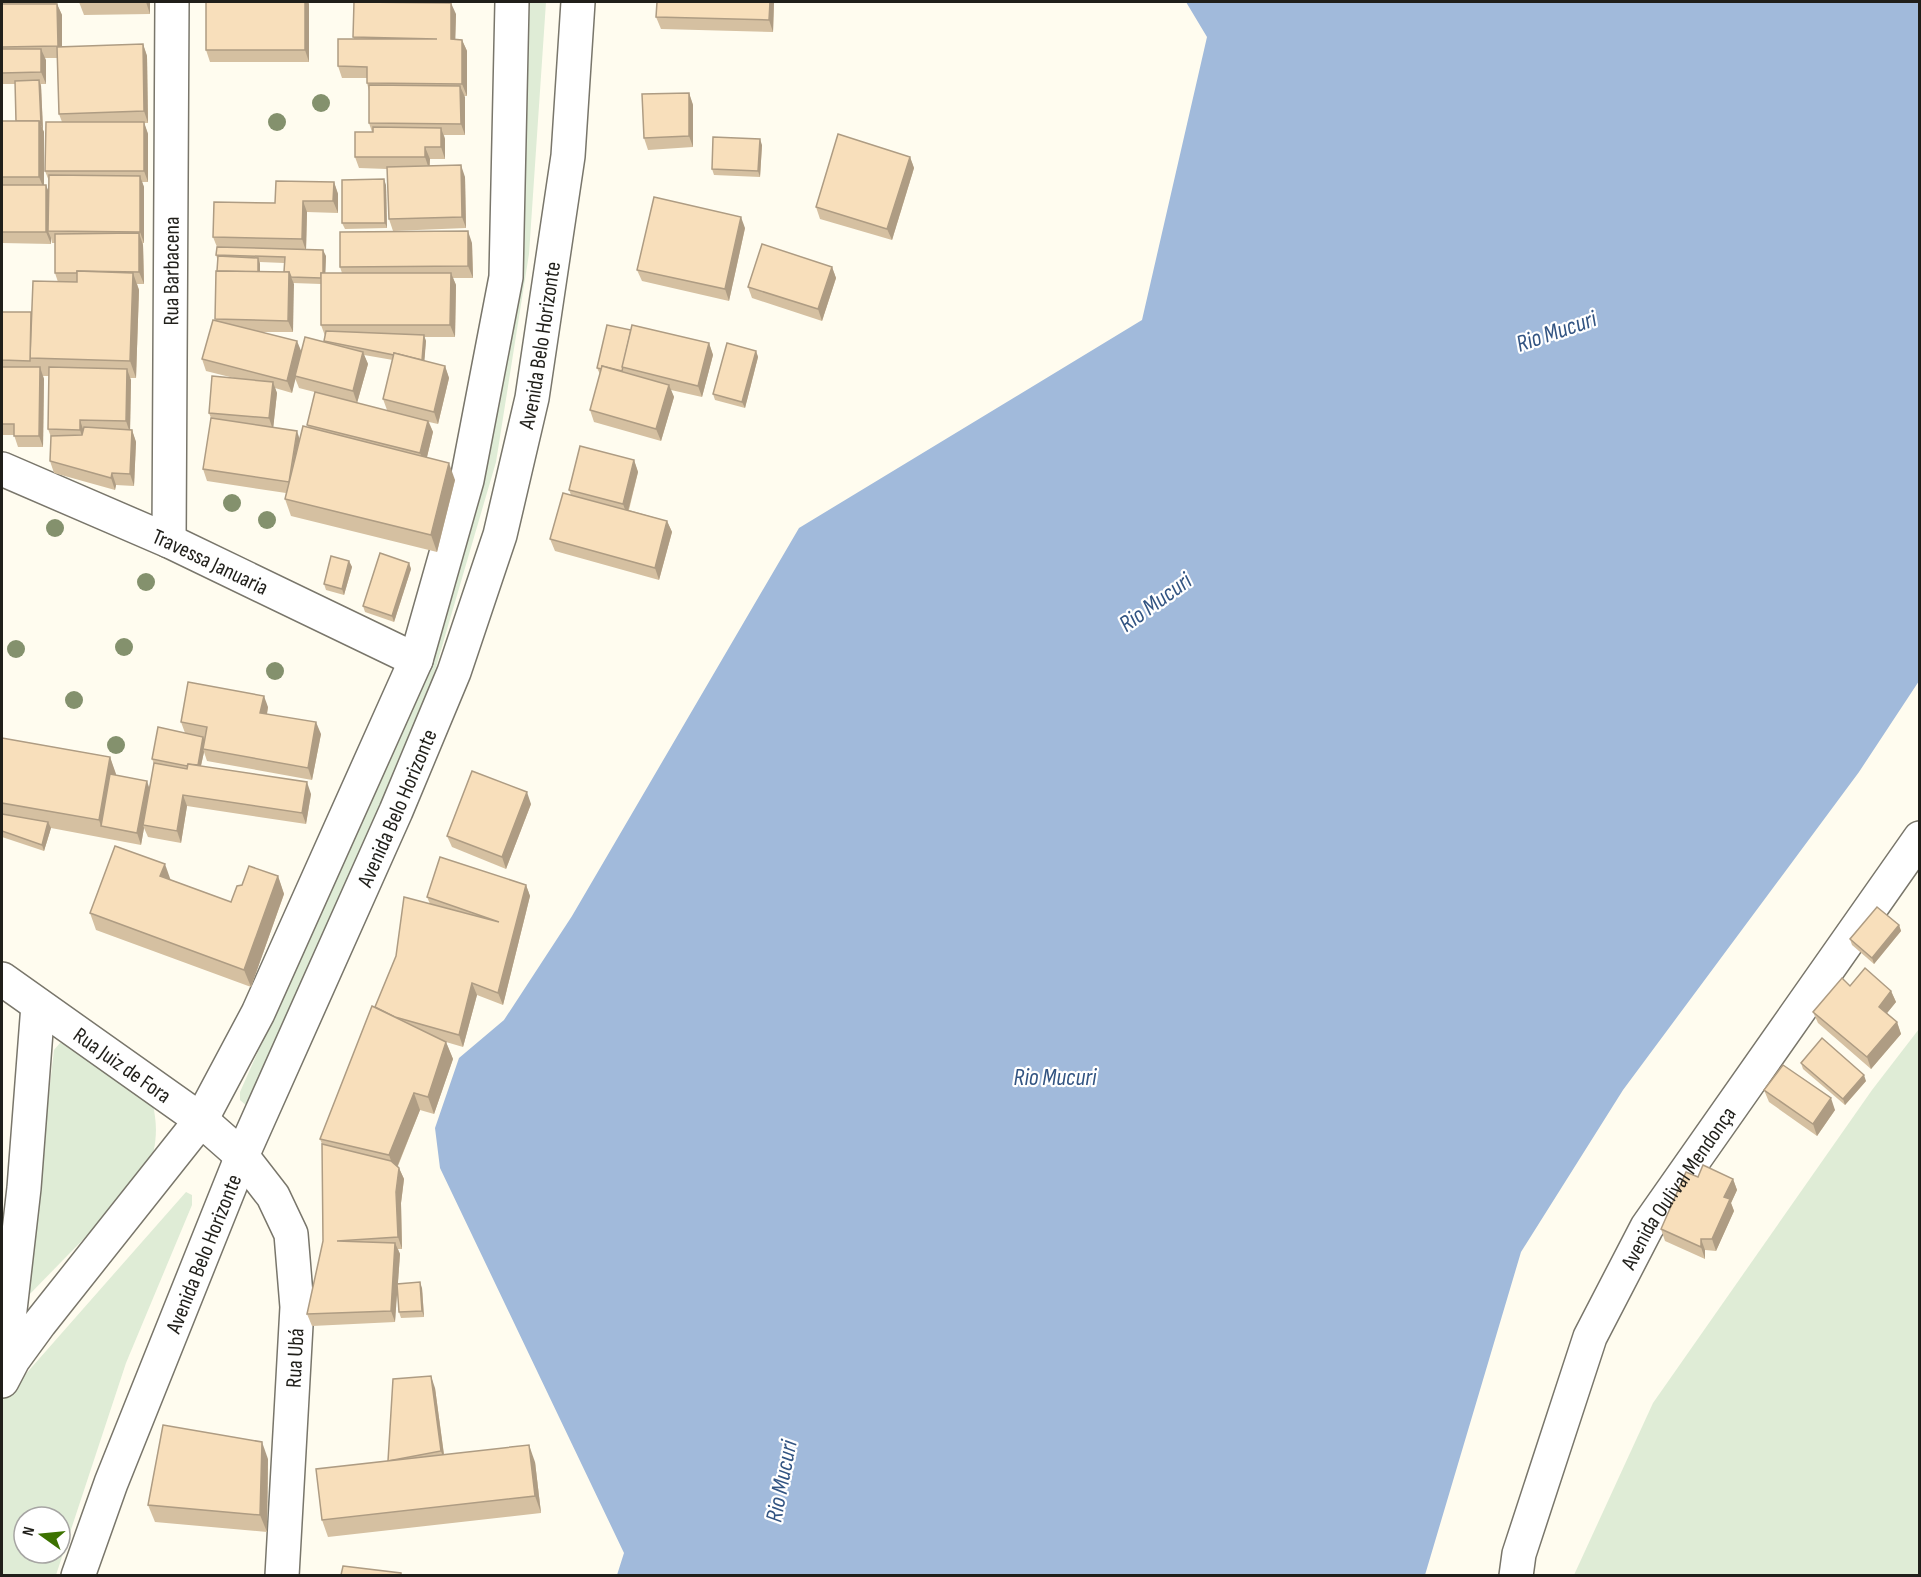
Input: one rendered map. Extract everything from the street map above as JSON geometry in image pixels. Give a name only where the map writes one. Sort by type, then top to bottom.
[{"type":"street","name":"Rua Barbacena","points":[[169,541],[172,2]]},
{"type":"street","name":"Avenida Belo Horizonte","points":[[2,1380],[40,1323],[201,1120],[258,1013],[416,660],[467,480],[506,277],[512,2]]},
{"type":"street","name":"Avenida Belo Horizonte","points":[[78,1575],[111,1484],[242,1155],[396,811],[454,672],[500,535],[532,398],[566,168],[578,2]]},
{"type":"street","name":"Travessa Januaria","points":[[2,469],[169,541],[416,660]]},
{"type":"street","name":"Avenida Oulival Mendonça","points":[[1516,1575],[1519,1554],[1590,1337],[1647,1227],[1920,838]]},
{"type":"street","name":"Rua Juiz de Fora","points":[[2,979],[201,1120],[242,1155]]},
{"type":"street","points":[[2,1380],[24,1188],[38,1005]]},
{"type":"street","name":"Rua Ubá","points":[[242,1155],[273,1196],[291,1234],[297,1307],[282,1575]]},
{"type":"green space","points":[[528,2],[546,2],[529,254],[496,462],[411,744],[247,1106],[240,1100],[240,1092],[403,724],[513,263]]},
{"type":"green space","points":[[1919,1029],[1919,1575],[1574,1575],[1653,1403],[1872,1090]]},
{"type":"green space","points":[[60,1043],[71,1044],[152,1101],[156,1129],[155,1146],[148,1173],[25,1299],[54,1050]]},
{"type":"green space","points":[[186,1192],[192,1195],[192,1205],[126,1363],[72,1527],[72,1505],[12,1505],[12,1565],[59,1565],[56,1575],[2,1576],[2,1401]]},
{"type":"water","name":"Rio Mucuri","points":[[1186,2],[1919,2],[1919,681],[1859,772],[1623,1090],[1521,1252],[1425,1575],[617,1575],[624,1553],[440,1168],[435,1128],[459,1058],[504,1020],[572,916],[799,528],[1142,320],[1207,37]]},
{"type":"building","points":[[206,2],[305,2],[305,50],[206,50]]},
{"type":"building","points":[[354,2],[451,3],[451,39],[462,40],[462,84],[367,83],[367,67],[338,66],[338,39],[437,39],[353,37]]},
{"type":"building","points":[[657,2],[770,2],[769,20],[656,17]]},
{"type":"building","points":[[2,4],[57,4],[58,46],[2,47]]},
{"type":"building","points":[[143,44],[144,111],[59,114],[57,47]]},
{"type":"building","points":[[2,49],[41,49],[41,72],[2,73]]},
{"type":"building","points":[[39,80],[41,124],[39,121],[16,121],[15,81]]},
{"type":"building","points":[[369,85],[460,86],[461,124],[369,123]]},
{"type":"building","points":[[689,93],[689,136],[644,138],[642,94]]},
{"type":"building","points":[[2,121],[39,121],[39,177],[2,177]]},
{"type":"building","points":[[46,122],[144,122],[144,171],[45,171]]},
{"type":"building","points":[[373,127],[441,128],[441,147],[425,147],[425,157],[355,157],[355,132],[373,132]]},
{"type":"building","points":[[838,134],[910,157],[887,229],[816,207]]},
{"type":"building","points":[[713,137],[760,139],[758,171],[712,169]]},
{"type":"building","points":[[461,165],[462,217],[389,219],[387,167]]},
{"type":"building","points":[[49,175],[140,176],[140,232],[48,231]]},
{"type":"building","points":[[384,179],[385,223],[342,223],[342,180]]},
{"type":"building","points":[[276,181],[334,182],[333,201],[303,201],[302,239],[213,237],[214,202],[275,203]]},
{"type":"building","points":[[2,185],[46,185],[46,232],[2,232]]},
{"type":"building","points":[[654,197],[741,217],[725,289],[637,270]]},
{"type":"building","points":[[468,231],[468,266],[340,267],[340,232]]},
{"type":"building","points":[[139,233],[139,272],[55,273],[55,234]]},
{"type":"building","points":[[762,244],[832,267],[818,309],[748,287]]},
{"type":"building","points":[[217,247],[323,250],[323,273],[321,273],[321,278],[291,277],[289,272],[284,272],[285,257],[216,255]]},
{"type":"building","points":[[218,256],[258,258],[258,272],[217,271]]},
{"type":"building","points":[[77,271],[133,273],[130,361],[30,358],[33,281],[77,282]]},
{"type":"building","points":[[216,271],[289,272],[288,321],[215,319]]},
{"type":"building","points":[[321,273],[451,273],[450,325],[321,325]]},
{"type":"building","points":[[2,312],[31,312],[30,361],[2,360]]},
{"type":"building","points":[[213,320],[297,341],[287,381],[202,359]]},
{"type":"building","points":[[607,325],[631,330],[622,371],[602,366],[602,369],[597,368]]},
{"type":"building","points":[[632,325],[709,343],[698,386],[622,367]]},
{"type":"building","points":[[326,331],[424,335],[422,360],[324,341]]},
{"type":"building","points":[[305,337],[363,352],[353,391],[295,376]]},
{"type":"building","points":[[727,343],[756,351],[742,402],[713,394]]},
{"type":"building","points":[[394,353],[445,366],[434,412],[383,399]]},
{"type":"building","points":[[602,366],[669,385],[656,429],[590,410]]},
{"type":"building","points":[[2,367],[40,367],[39,436],[14,436],[14,424],[2,424]]},
{"type":"building","points":[[49,367],[127,369],[126,421],[80,420],[80,430],[48,429]]},
{"type":"building","points":[[212,376],[273,382],[269,418],[209,413]]},
{"type":"building","points":[[315,392],[428,421],[420,453],[307,425]]},
{"type":"building","points":[[211,418],[297,431],[289,482],[203,469]]},
{"type":"building","points":[[303,426],[449,463],[431,535],[285,499]]},
{"type":"building","points":[[84,427],[132,430],[130,474],[112,473],[111,478],[50,461],[51,436],[82,435]]},
{"type":"building","points":[[580,446],[634,460],[623,504],[569,490]]},
{"type":"building","points":[[563,493],[667,521],[655,568],[550,539]]},
{"type":"building","points":[[380,553],[409,563],[392,616],[363,606]]},
{"type":"building","points":[[331,556],[349,561],[342,589],[324,584]]},
{"type":"building","points":[[188,682],[264,696],[260,713],[316,722],[308,768],[203,749],[207,727],[181,722]]},
{"type":"building","points":[[158,727],[203,737],[198,765],[188,764],[187,766],[152,759]]},
{"type":"building","points":[[2,738],[110,757],[99,820],[2,803]]},
{"type":"building","points":[[154,763],[187,769],[188,764],[307,782],[302,813],[183,795],[177,831],[143,825]]},
{"type":"building","points":[[472,771],[527,792],[502,857],[447,836]]},
{"type":"building","points":[[110,774],[147,781],[137,833],[101,826]]},
{"type":"building","points":[[2,814],[48,822],[42,845],[2,831]]},
{"type":"building","points":[[115,846],[165,864],[160,876],[231,902],[237,886],[242,885],[249,866],[278,876],[244,970],[90,913]]},
{"type":"building","points":[[440,857],[526,885],[498,993],[472,983],[459,1035],[395,1017],[375,1007],[396,956],[404,897],[499,922],[427,897]]},
{"type":"building","points":[[1877,907],[1899,925],[1872,958],[1850,939]]},
{"type":"building","points":[[1865,968],[1891,991],[1879,1007],[1897,1022],[1867,1057],[1813,1012],[1842,978],[1850,986]]},
{"type":"building","points":[[372,1006],[446,1042],[428,1097],[414,1093],[389,1155],[320,1139]]},
{"type":"building","points":[[1822,1038],[1864,1075],[1843,1099],[1801,1063]]},
{"type":"building","points":[[1783,1065],[1831,1098],[1813,1124],[1764,1090]]},
{"type":"building","points":[[322,1144],[391,1161],[399,1168],[396,1192],[398,1237],[337,1241],[395,1243],[391,1311],[307,1314],[323,1241]]},
{"type":"building","points":[[1703,1165],[1733,1179],[1724,1197],[1730,1199],[1712,1239],[1701,1239],[1701,1247],[1661,1229],[1686,1172],[1698,1177]]},
{"type":"building","points":[[420,1282],[422,1311],[399,1312],[397,1284]]},
{"type":"building","points":[[431,1376],[441,1451],[388,1461],[393,1379]]},
{"type":"building","points":[[163,1425],[262,1442],[260,1515],[148,1505]]},
{"type":"building","points":[[529,1445],[535,1496],[322,1520],[316,1469]]},
{"type":"building","points":[[343,1566],[401,1573],[401,1575],[341,1575]]}]
